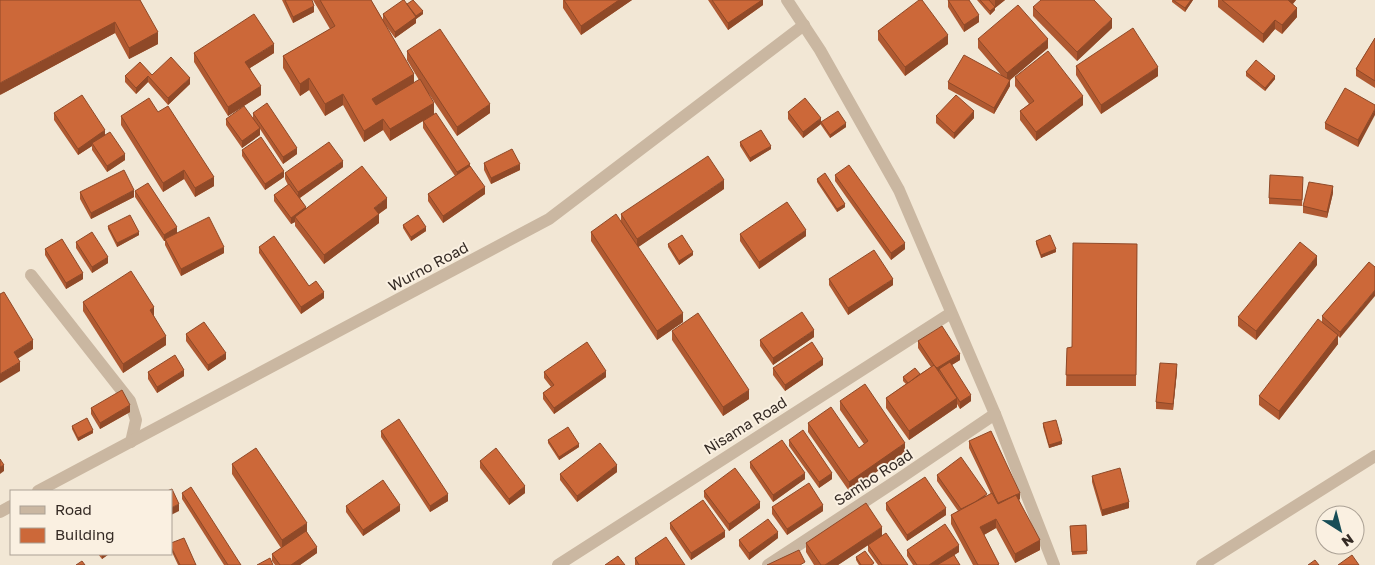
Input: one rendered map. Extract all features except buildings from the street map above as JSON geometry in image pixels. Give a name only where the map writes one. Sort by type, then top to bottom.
[{"type":"street","points":[[787,0],[820,50],[899,190],[995,414],[1054,565]]},
{"type":"street","name":"Wurno Road","points":[[40,490],[549,219],[804,25]]},
{"type":"street","points":[[31,275],[130,401],[136,420],[131,442]]},
{"type":"street","name":"Nisama Road","points":[[558,565],[951,313]]},
{"type":"street","name":"Sambo Road","points":[[768,565],[995,414]]},
{"type":"street","points":[[1202,565],[1375,456]]}]
